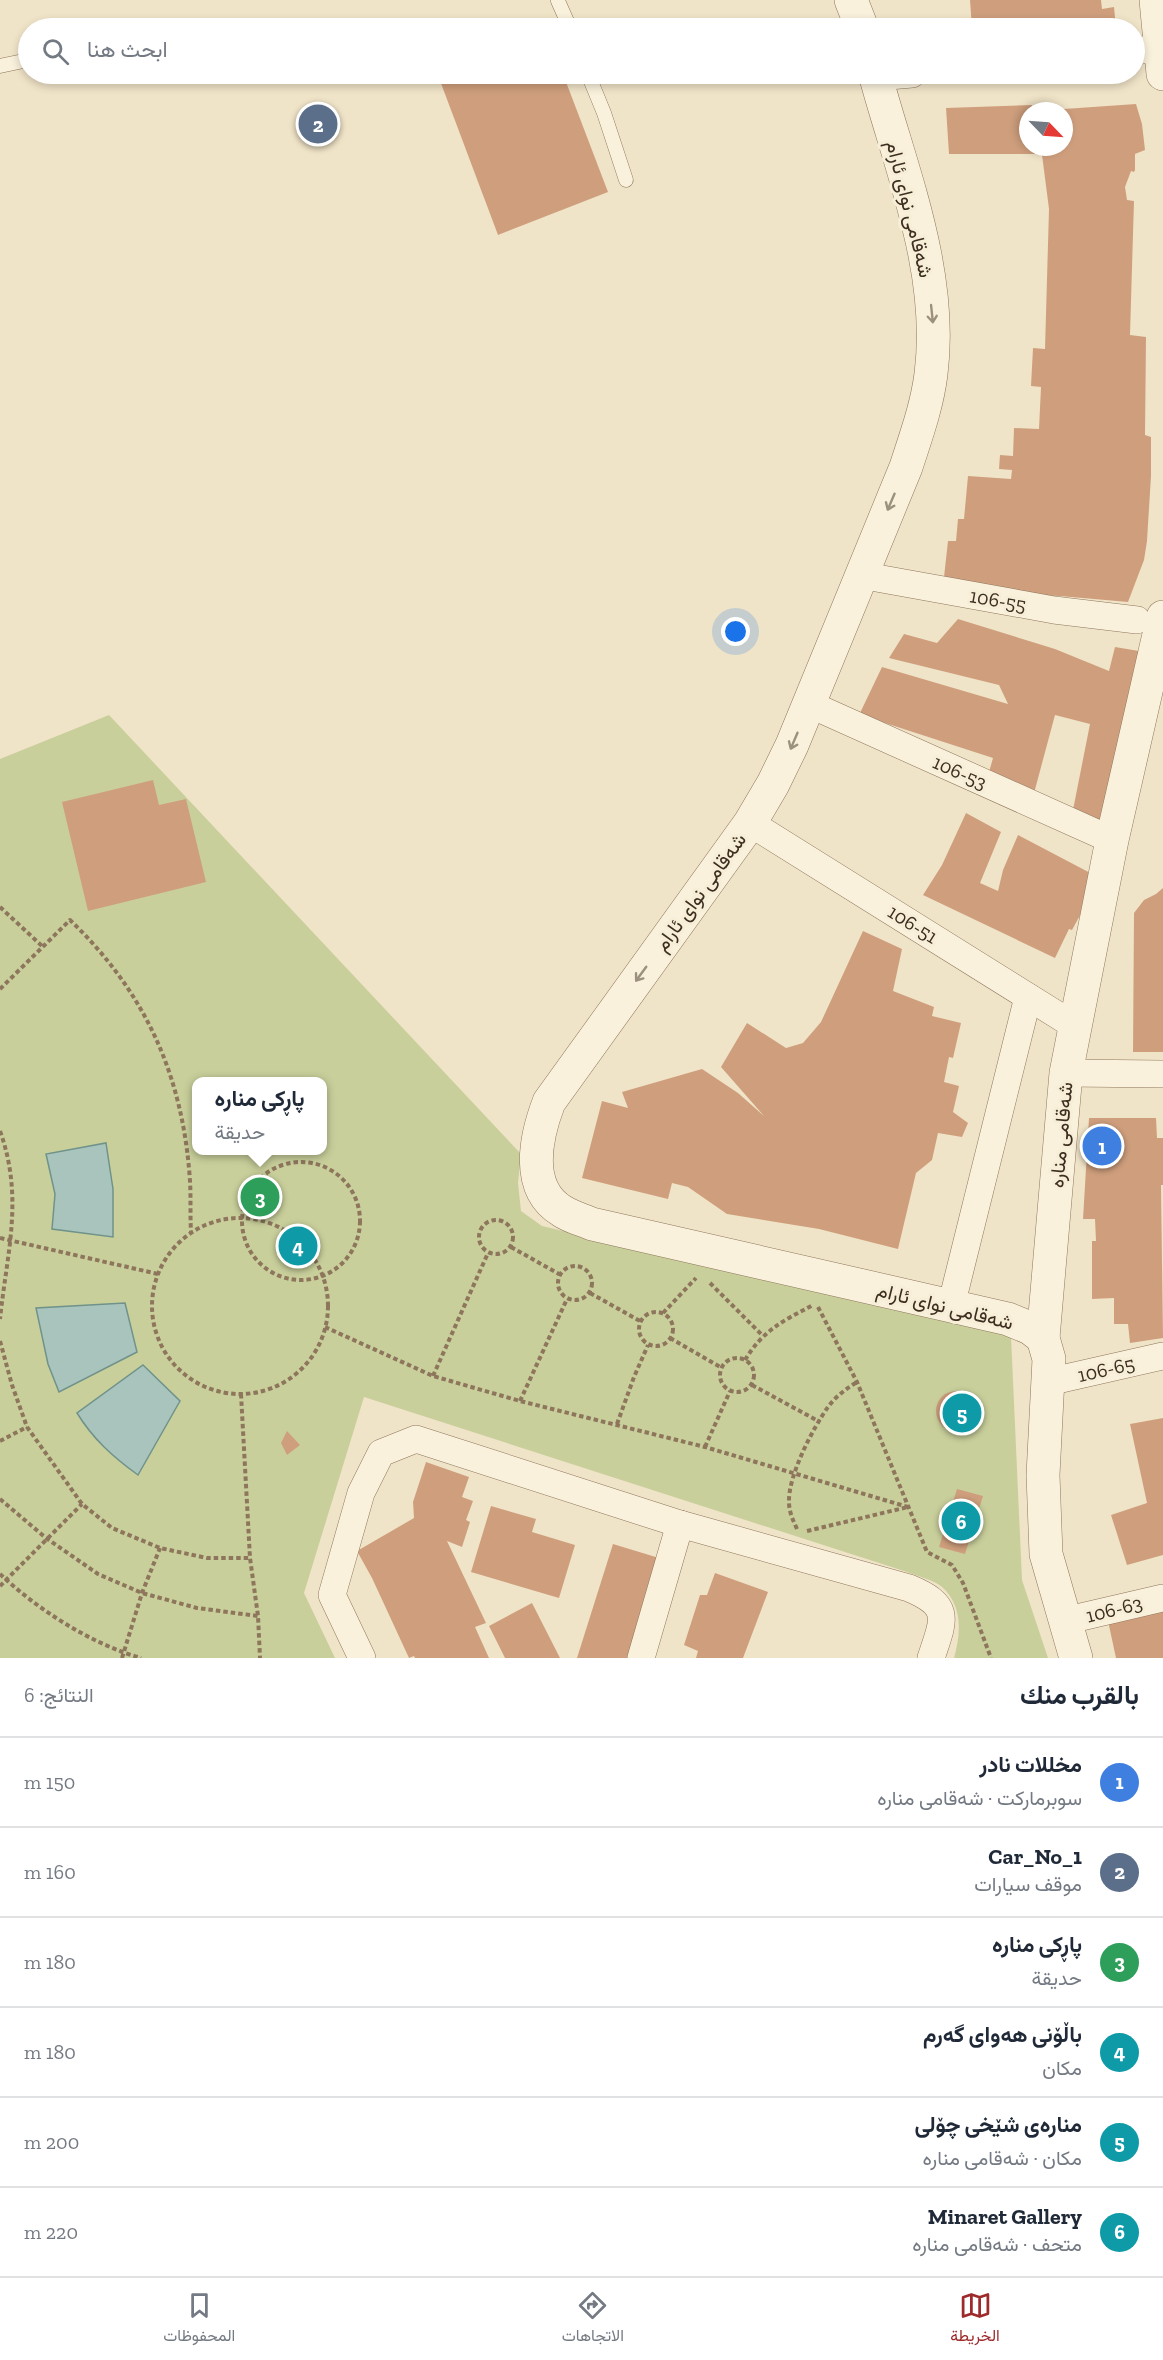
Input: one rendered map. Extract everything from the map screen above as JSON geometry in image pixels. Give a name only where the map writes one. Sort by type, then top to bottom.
[{"type":"street","points":[[851,0],[858,18]]},
{"type":"street","points":[[1152,58],[1156,0]]},
{"type":"street","name":"شەقامی نوای ئارام","points":[[878,84],[920,231],[928,276],[933,334],[931,373],[922,421],[906,466],[809,704],[773,784],[750,822],[549,1102],[539,1130],[536,1161],[542,1191],[561,1211],[592,1224],[1008,1319],[1030,1328],[1043,1338]]},
{"type":"street","name":"106-55","points":[[860,575],[1054,610],[1150,618]]},
{"type":"street","name":"شەقامی منارە","points":[[1076,1658],[1046,1554],[1043,1475],[1049,1359],[1043,1338],[1066,1073],[1112,840],[1150,618]]},
{"type":"street","name":"106-53","points":[[809,704],[1112,840]]},
{"type":"street","name":"106-51","points":[[750,822],[1076,1026]]},
{"type":"street","points":[[951,1306],[1028,996]]},
{"type":"street","points":[[1066,1073],[1163,1074]]},
{"type":"street","name":"106-65","points":[[1048,1382],[1163,1356]]},
{"type":"street","points":[[362,1658],[332,1595],[361,1493],[381,1453],[416,1439],[680,1524],[909,1588],[926,1595],[938,1604],[943,1620],[931,1658]]},
{"type":"street","points":[[641,1658],[680,1524]]},
{"type":"street","name":"106-63","points":[[1064,1621],[1163,1598]]},
{"type":"lane","points":[[558,1],[566,18]]},
{"type":"lane","points":[[0,66],[18,62]]},
{"type":"lane","points":[[592,84],[626,180]]},
{"type":"path","points":[[0,907],[42,946]]},
{"type":"path","points":[[0,989],[70,920],[86,935],[128,987],[159,1042],[181,1118],[190,1180],[191,1232]]},
{"type":"path","points":[[0,1131],[12,1178],[14,1215],[0,1319]]},
{"type":"path","points":[[310,1161],[326,1166],[340,1176],[352,1190],[360,1206],[361,1225],[357,1243],[347,1258],[323,1276],[299,1281],[281,1277],[265,1268],[253,1255],[245,1240],[242,1218],[250,1190],[262,1176],[276,1167],[292,1162],[310,1161]]},
{"type":"path","points":[[228,1218],[242,1218],[275,1224],[299,1239],[317,1262],[323,1276],[327,1288],[328,1316],[320,1344],[304,1367],[281,1385],[254,1394],[226,1394],[199,1385],[177,1369],[165,1353],[156,1335],[152,1316],[152,1297],[158,1274],[176,1245],[191,1232],[208,1223],[228,1218]]},
{"type":"path","points":[[489,1221],[503,1222],[508,1226],[513,1238],[511,1247],[501,1254],[488,1253],[479,1243],[480,1230],[489,1221]]},
{"type":"path","points":[[0,1238],[158,1274]]},
{"type":"path","points":[[511,1247],[559,1275]]},
{"type":"path","points":[[434,1376],[488,1253]]},
{"type":"path","points":[[569,1267],[582,1267],[591,1277],[590,1293],[581,1299],[567,1299],[558,1289],[559,1275],[569,1267]]},
{"type":"path","points":[[663,1313],[680,1292],[700,1274]]},
{"type":"path","points":[[708,1281],[762,1335]]},
{"type":"path","points":[[590,1293],[640,1321]]},
{"type":"path","points":[[520,1401],[567,1299]]},
{"type":"path","points":[[745,1360],[762,1335],[776,1324],[816,1303],[856,1382],[908,1507]]},
{"type":"path","points":[[650,1312],[663,1313],[672,1323],[670,1338],[662,1345],[648,1345],[639,1335],[640,1321],[650,1312]]},
{"type":"path","points":[[325,1327],[434,1376],[520,1401],[705,1447],[908,1507]]},
{"type":"path","points":[[670,1338],[722,1368]]},
{"type":"path","points":[[0,1341],[27,1427],[82,1504],[112,1528],[160,1548],[207,1558],[250,1558]]},
{"type":"path","points":[[617,1424],[648,1345]]},
{"type":"path","points":[[731,1359],[745,1360],[754,1369],[755,1376],[752,1385],[743,1392],[730,1391],[721,1381],[722,1368],[731,1359]]},
{"type":"path","points":[[856,1382],[841,1392],[828,1407],[820,1422],[795,1473],[788,1500],[790,1514],[798,1533],[908,1507]]},
{"type":"path","points":[[752,1385],[820,1422]]},
{"type":"path","points":[[705,1447],[730,1391]]},
{"type":"path","points":[[241,1394],[250,1558],[258,1617],[260,1658]]},
{"type":"path","points":[[0,1441],[27,1427]]},
{"type":"path","points":[[0,1499],[46,1538],[98,1575],[142,1593],[197,1608],[258,1617]]},
{"type":"path","points":[[0,1586],[82,1504]]},
{"type":"path","points":[[123,1656],[142,1593],[160,1548]]},
{"type":"path","points":[[0,1574],[46,1611],[123,1656],[141,1658]]},
{"type":"green space","points":[[109,715],[521,1154],[518,1183],[521,1211],[542,1226],[1011,1336],[1022,1580],[1048,1658],[954,1658],[959,1630],[957,1611],[949,1594],[930,1580],[364,1397],[304,1593],[335,1658],[0,1658],[0,759]]},
{"type":"water","points":[[106,1143],[113,1189],[113,1237],[52,1229],[55,1194],[46,1154]]},
{"type":"water","points":[[125,1303],[137,1352],[59,1392],[48,1364],[36,1308]]},
{"type":"water","points":[[143,1365],[180,1401],[138,1475],[104,1447],[77,1413]]},
{"type":"building","points":[[970,0],[1101,0],[1102,9],[1114,7],[1115,18],[971,18]]},
{"type":"building","points":[[441,84],[567,84],[608,192],[498,235]]},
{"type":"building","points":[[1136,104],[1142,124],[1145,150],[1135,154],[1135,170],[1131,171],[1125,187],[1127,200],[1134,201],[1130,335],[1146,337],[1145,435],[1151,437],[1147,541],[1144,560],[1128,602],[1060,596],[991,594],[943,586],[948,541],[956,541],[958,519],[964,519],[968,476],[1011,479],[1012,470],[999,469],[1000,455],[1013,456],[1014,428],[1039,429],[1041,387],[1031,386],[1033,348],[1045,349],[1049,209],[1042,156],[1073,156],[1073,108]]},
{"type":"building","points":[[1019,105],[1019,154],[949,154],[946,108]]},
{"type":"building","points":[[958,619],[1055,649],[1109,671],[1115,647],[1151,653],[1109,832],[1072,815],[1090,724],[1055,715],[1033,797],[987,779],[993,758],[860,713],[882,667],[1008,704],[999,685],[889,658],[904,634],[937,643]]},
{"type":"building","points":[[153,780],[159,805],[186,799],[206,882],[88,911],[62,802]]},
{"type":"building","points":[[966,813],[1001,832],[980,883],[998,891],[1003,870],[1018,835],[1096,876],[1084,908],[1072,930],[1069,929],[1055,958],[923,895],[942,865]]},
{"type":"building","points":[[1163,888],[1163,1052],[1133,1052],[1134,913],[1144,900]]},
{"type":"building","points":[[863,931],[902,949],[893,991],[934,1007],[932,1016],[961,1023],[953,1058],[949,1057],[944,1082],[959,1086],[953,1112],[968,1123],[962,1137],[938,1133],[932,1160],[916,1173],[898,1249],[819,1229],[727,1214],[688,1187],[672,1183],[668,1199],[582,1178],[602,1101],[628,1108],[622,1092],[702,1069],[738,1093],[764,1116],[721,1067],[747,1023],[786,1048],[803,1043],[821,1022]]},
{"type":"building","points":[[1089,1118],[1156,1118],[1157,1138],[1163,1138],[1163,1185],[1161,1185],[1163,1338],[1130,1343],[1128,1324],[1114,1324],[1114,1298],[1092,1299],[1092,1241],[1096,1241],[1095,1219],[1083,1219]]},
{"type":"building","points":[[956,1391],[970,1397],[976,1411],[970,1425],[956,1431],[942,1425],[936,1411],[942,1397]]},
{"type":"building","points":[[1163,1418],[1163,1555],[1127,1565],[1111,1515],[1147,1503],[1130,1424]]},
{"type":"building","points":[[287,1431],[300,1445],[287,1455],[281,1443]]},
{"type":"building","points":[[426,1462],[469,1477],[462,1497],[473,1501],[466,1520],[470,1522],[462,1547],[447,1541],[486,1623],[475,1627],[489,1658],[415,1658],[414,1656],[409,1658],[357,1551],[414,1518],[413,1502]]},
{"type":"building","points":[[957,1489],[983,1496],[965,1554],[939,1547]]},
{"type":"building","points":[[491,1506],[536,1519],[532,1532],[575,1545],[559,1598],[471,1572]]},
{"type":"building","points":[[613,1544],[659,1558],[627,1658],[577,1658]]},
{"type":"building","points":[[715,1573],[768,1592],[743,1658],[696,1658],[698,1651],[684,1645],[700,1595],[707,1595]]},
{"type":"building","points":[[532,1603],[560,1658],[505,1658],[489,1626]]},
{"type":"building","points":[[1163,1608],[1163,1658],[1116,1658],[1108,1621]]},
{"type":"place","name":"Car_No_1","points":[[318,124]]},
{"type":"place","name":"مخللات نادر","points":[[1102,1146]]},
{"type":"place","name":"پاڕکی منارە","points":[[260,1197]]},
{"type":"place","name":"باڵۆنی هەوای گەرم","points":[[298,1246]]},
{"type":"place","name":"منارەی شێخی چۆلی","points":[[962,1413]]},
{"type":"place","name":"Minaret Gallery","points":[[961,1521]]}]
